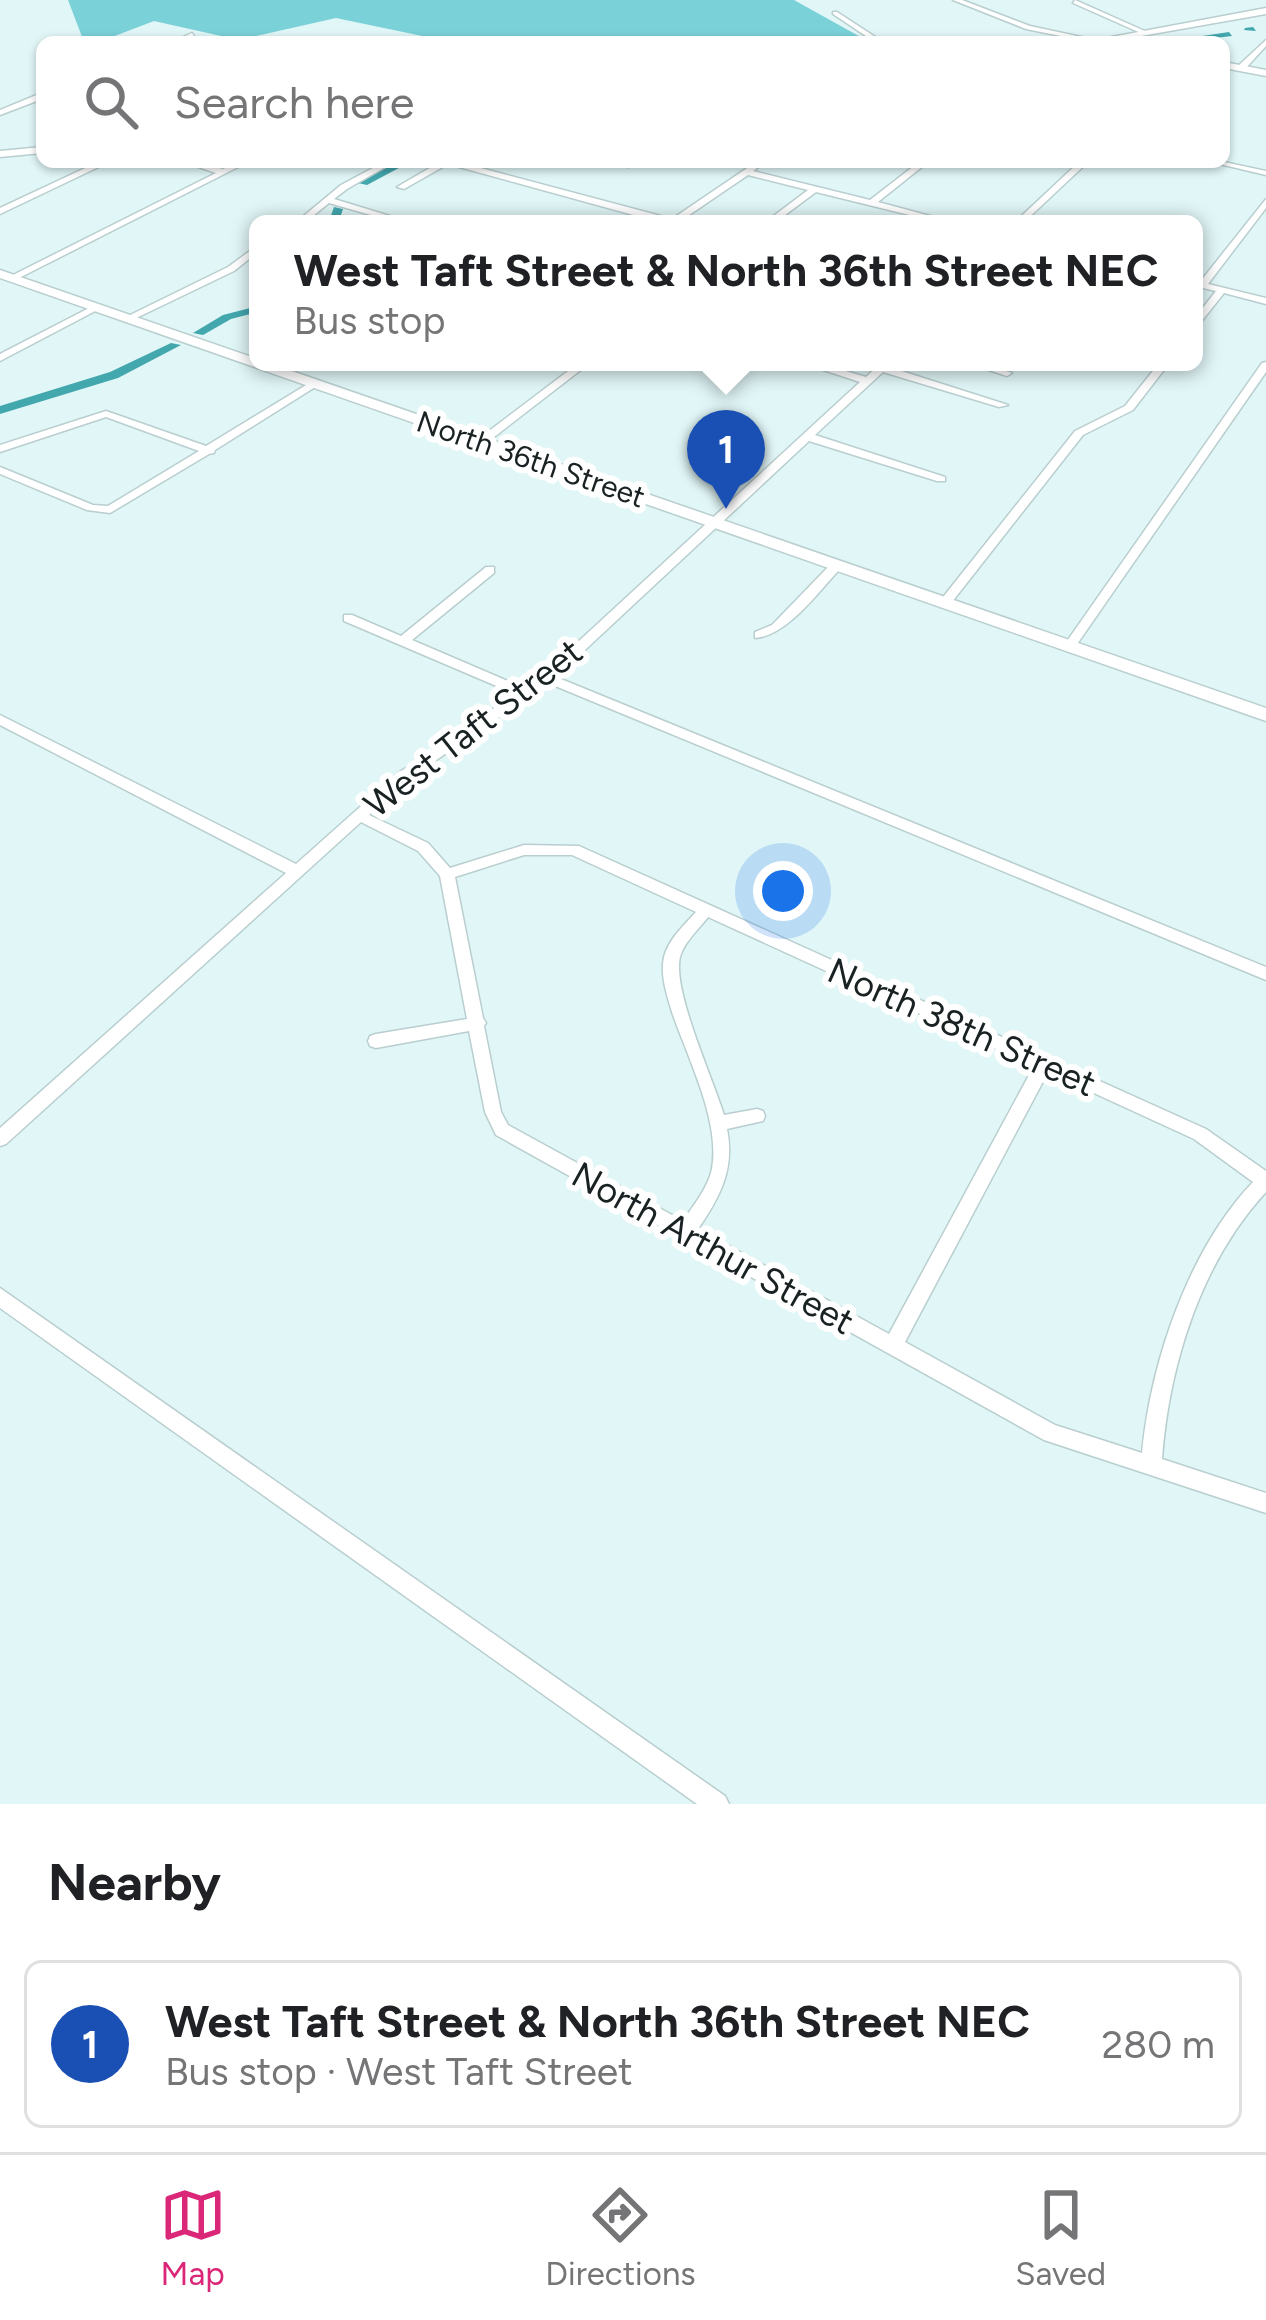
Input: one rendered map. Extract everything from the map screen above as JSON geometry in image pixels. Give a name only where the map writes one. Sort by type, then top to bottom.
[{"type":"street","points":[[956,0],[1028,28],[1067,36]]},
{"type":"street","points":[[1075,2],[1145,33]]},
{"type":"street","points":[[1129,36],[1266,11]]},
{"type":"street","points":[[836,13],[871,36]]},
{"type":"street","points":[[1241,68],[1266,42]]},
{"type":"street","points":[[1230,66],[1266,73]]},
{"type":"street","points":[[0,114],[36,99]]},
{"type":"street","points":[[0,114],[36,111]]},
{"type":"street","points":[[0,154],[36,151]]},
{"type":"street","points":[[1230,165],[1266,173]]},
{"type":"street","points":[[0,211],[92,168]]},
{"type":"street","points":[[210,168],[224,172]]},
{"type":"street","points":[[6,276],[232,168]]},
{"type":"street","points":[[309,215],[380,168]]},
{"type":"street","points":[[401,187],[437,168]]},
{"type":"street","points":[[470,168],[643,215]]},
{"type":"street","points":[[684,215],[752,168]]},
{"type":"street","points":[[872,203],[916,168]]},
{"type":"street","points":[[1027,215],[1078,168]]},
{"type":"street","points":[[746,172],[920,215]]},
{"type":"street","points":[[779,215],[814,189]]},
{"type":"street","points":[[328,200],[376,215]]},
{"type":"street","points":[[1203,278],[1266,202]]},
{"type":"street","points":[[128,319],[249,255]]},
{"type":"street","name":"North 36th Street","points":[[6,276],[249,360]]},
{"type":"street","points":[[1203,285],[1266,301]]},
{"type":"street","points":[[1203,314],[1222,290]]},
{"type":"street","points":[[0,358],[96,308]]},
{"type":"street","points":[[1069,647],[1266,365]]},
{"type":"street","name":"North 36th Street","points":[[280,371],[1266,715]]},
{"type":"street","points":[[481,442],[574,371]]},
{"type":"street","points":[[834,371],[868,381]]},
{"type":"street","name":"West Taft Street","points":[[0,1138],[360,816],[447,743],[547,678],[879,371]]},
{"type":"street","points":[[903,371],[1003,405]]},
{"type":"street","points":[[1000,371],[1007,373]]},
{"type":"street","points":[[944,604],[1079,433],[1129,408],[1158,371]]},
{"type":"street","points":[[0,470],[91,508],[110,510],[315,384]]},
{"type":"street","points":[[0,449],[106,414],[210,451]]},
{"type":"street","points":[[809,437],[941,479]]},
{"type":"street","points":[[759,635],[776,628],[836,566]]},
{"type":"street","points":[[403,641],[490,570]]},
{"type":"street","points":[[347,617],[527,694]]},
{"type":"street","points":[[547,678],[1266,974]]},
{"type":"street","points":[[0,719],[298,872]]},
{"type":"street","points":[[360,816],[423,848],[447,874]]},
{"type":"street","name":"North 38th Street","points":[[447,874],[524,850],[558,847],[1200,1134],[1266,1181]]},
{"type":"street","name":"North Arthur Street","points":[[447,874],[494,1112],[502,1130],[1051,1433],[1266,1503]]},
{"type":"street","points":[[686,1232],[718,1183],[723,1159],[718,1124],[670,970],[680,941],[705,911]]},
{"type":"street","points":[[376,1041],[478,1023]]},
{"type":"street","points":[[892,1346],[1044,1064]]},
{"type":"street","points":[[718,1124],[757,1116]]},
{"type":"street","points":[[1151,1467],[1152,1423],[1163,1378],[1220,1236],[1243,1200],[1266,1181]]},
{"type":"street","points":[[0,1297],[717,1804]]},
{"type":"shaded area","points":[[68,0],[794,0],[859,36],[422,36],[336,18],[257,36],[221,36],[154,21],[115,36],[82,36]]},
{"type":"waterway","points":[[1248,30],[1253,29]]},
{"type":"waterway","points":[[1218,36],[1229,34]]},
{"type":"waterway","points":[[363,183],[393,168]]},
{"type":"waterway","points":[[336,215],[338,209]]},
{"type":"waterway","points":[[199,333],[249,311]]},
{"type":"waterway","points":[[0,410],[114,375],[175,345]]},
{"type":"place","name":"West Taft Street & North 36th Street NEC","points":[[726,509]]}]
